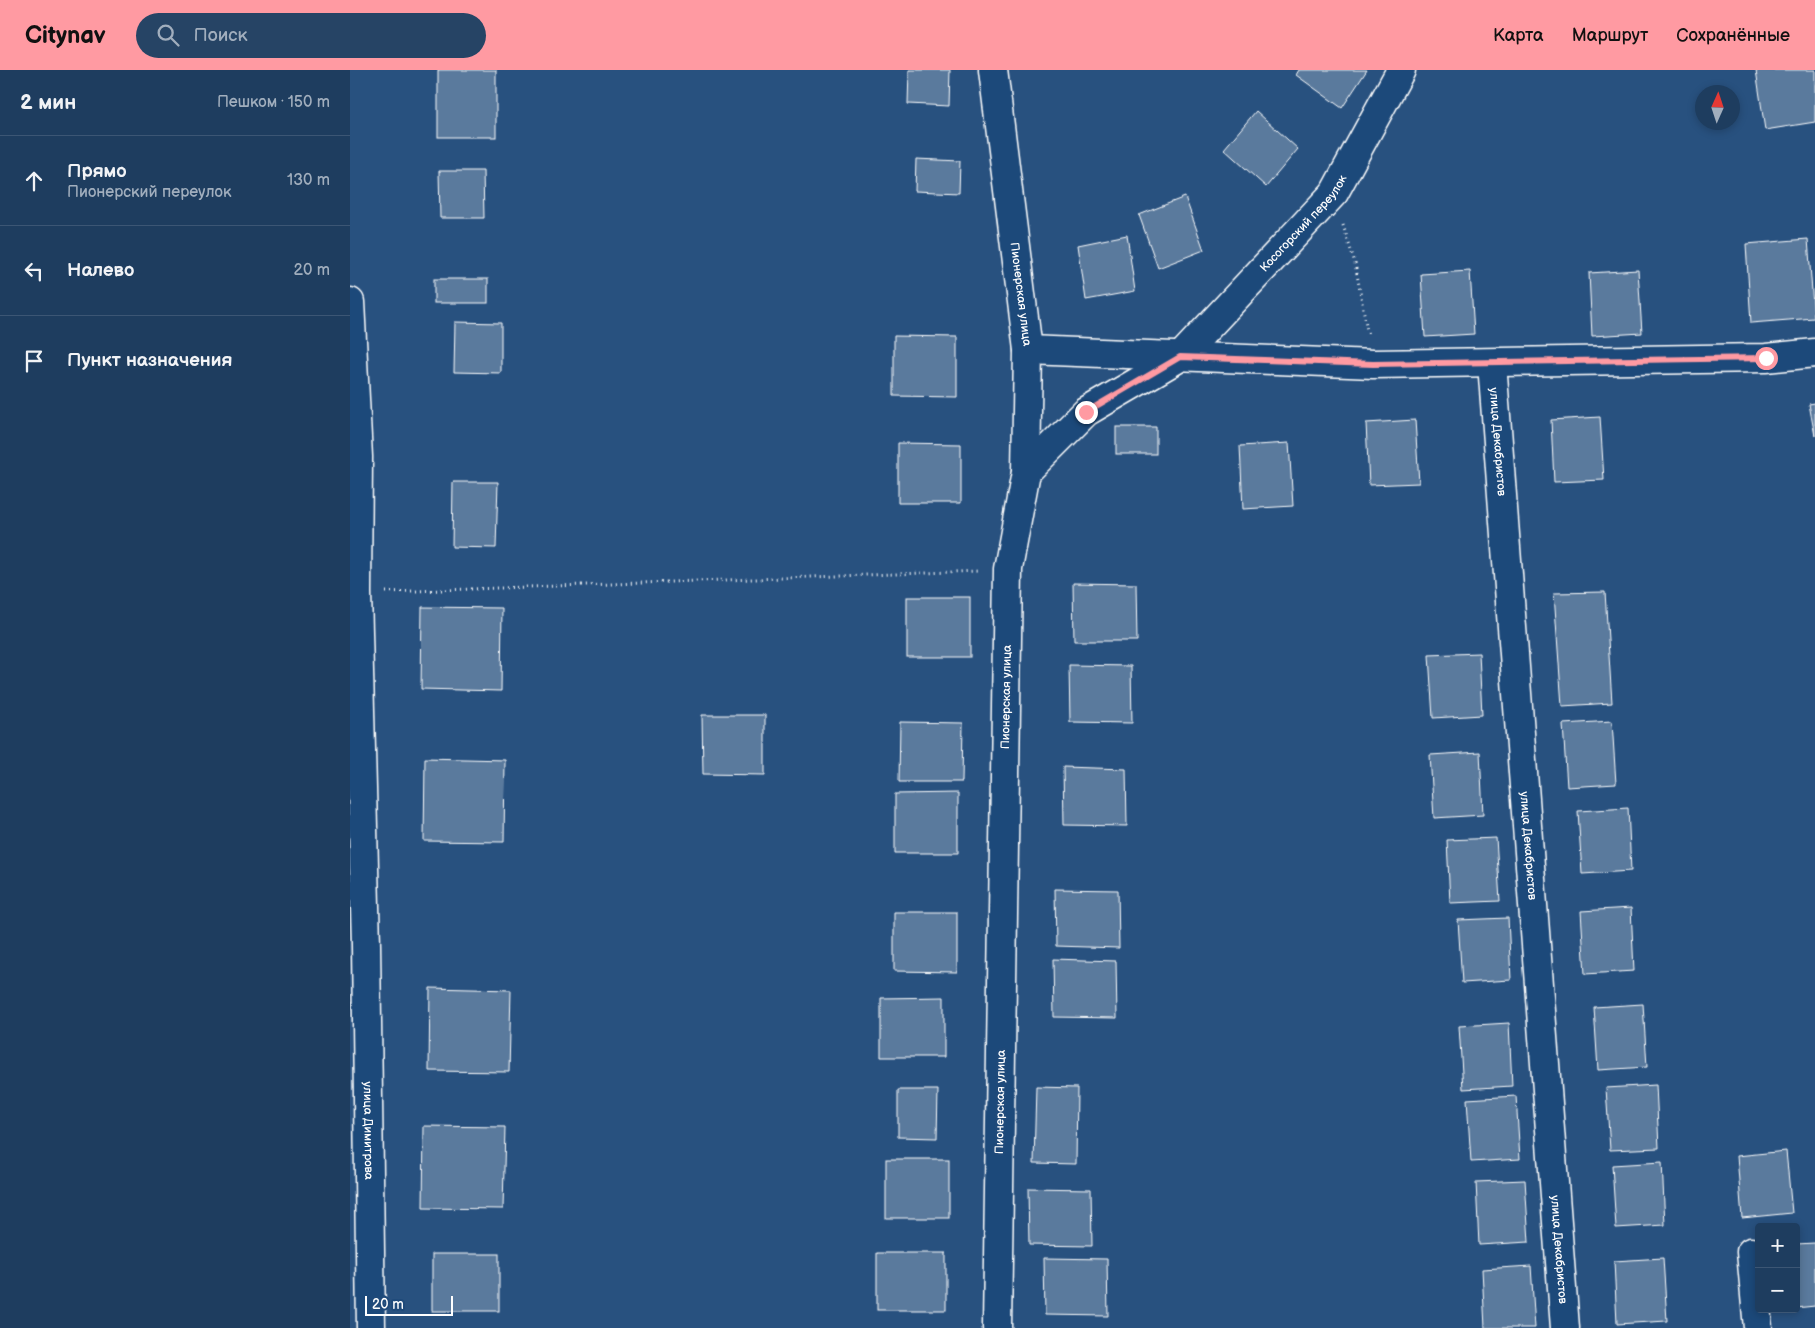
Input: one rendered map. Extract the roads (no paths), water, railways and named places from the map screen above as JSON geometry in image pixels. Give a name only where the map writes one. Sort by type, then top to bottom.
[{"type":"street","name":"Пионерская улица","points":[[993,70],[1028,350],[1026,472],[1008,570],[998,1328]]},
{"type":"street","name":"Косогорский переулок","points":[[1026,472],[1086,412],[1180,357],[1334,193],[1401,70]]},
{"type":"street","name":"улица Димитрова","points":[[350,302],[358,457],[353,593],[366,945],[371,1328]]},
{"type":"street","points":[[1028,350],[1373,364],[1766,358],[1815,353]]},
{"type":"street","name":"улица Декабристов","points":[[1492,363],[1565,1328]]},
{"type":"street","points":[[1751,1252],[1758,1328]]}]
